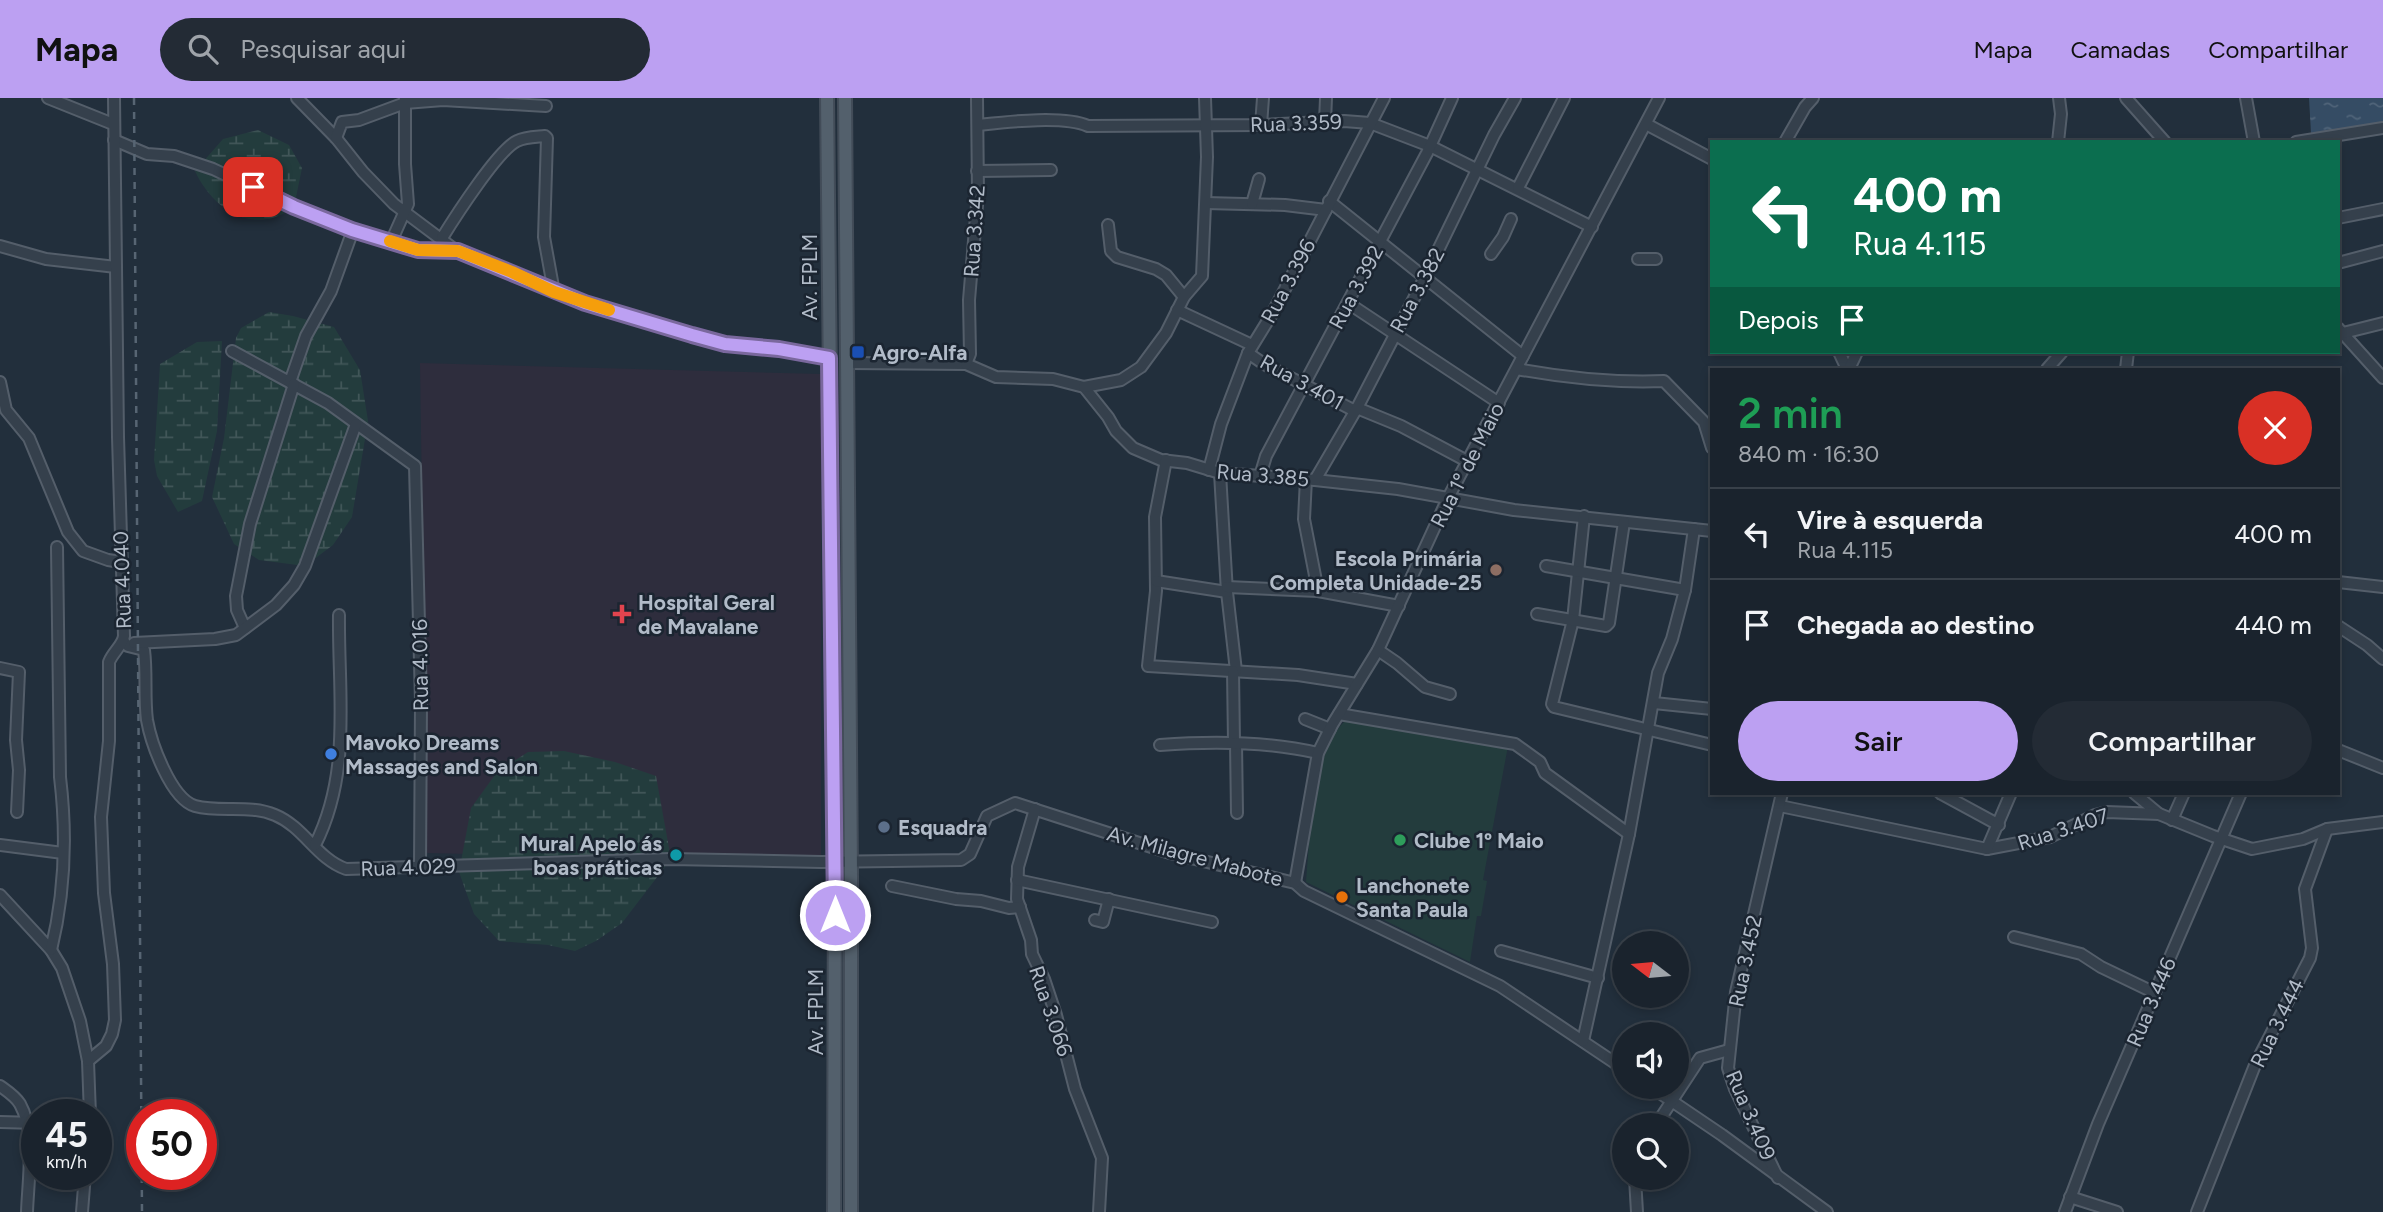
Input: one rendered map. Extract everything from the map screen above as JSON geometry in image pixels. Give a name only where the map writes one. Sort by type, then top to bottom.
[{"type":"main road","name":"Av. FPLM","points":[[827,98],[835,820],[834,1212]]},
{"type":"main road","name":"Av. FPLM","points":[[845,98],[849,363],[851,1212]]},
{"type":"main road","points":[[829,301],[846,300]]},
{"type":"street","points":[[48,98],[113,124]]},
{"type":"street","name":"Rua 4.040","points":[[88,1062],[106,1046],[115,1020],[113,964],[104,893],[101,817],[110,741],[109,662],[112,654],[124,642],[114,98]]},
{"type":"street","points":[[297,98],[336,138],[363,172],[405,213],[458,251],[554,292],[632,318],[725,344],[779,349],[829,358]]},
{"type":"street","name":"Rua 3.342","points":[[966,363],[970,354],[969,300],[978,193],[977,98]]},
{"type":"street","points":[[849,363],[966,363],[996,377],[1053,379],[1084,387],[1121,380],[1140,368],[1166,333],[1184,297],[1202,276],[1206,203],[1205,98]]},
{"type":"street","points":[[1261,125],[1263,98]]},
{"type":"street","points":[[1325,122],[1326,98]]},
{"type":"street","name":"Rua 3.396","points":[[1209,470],[1221,425],[1250,349],[1272,314],[1384,98]]},
{"type":"street","name":"Rua 3.392","points":[[1260,476],[1266,456],[1430,146],[1451,98]]},
{"type":"street","name":"Rua 3.382","points":[[1311,479],[1356,410],[1515,98]]},
{"type":"street","points":[[1518,188],[1564,98]]},
{"type":"street","name":"Rua 1º de Maio","points":[[1295,883],[1318,753],[1377,650],[1448,498],[1659,98]]},
{"type":"street","points":[[1786,140],[1813,98]]},
{"type":"street","points":[[2058,140],[2061,114],[2059,98]]},
{"type":"street","points":[[2127,98],[2162,140]]},
{"type":"street","points":[[2246,98],[2254,140]]},
{"type":"street","points":[[336,138],[342,122],[359,120],[405,100],[546,106]]},
{"type":"street","points":[[391,242],[408,204],[405,100]]},
{"type":"street","name":"Rua 3.359","points":[[978,125],[1051,121],[1079,122],[1088,126],[1370,123],[1478,168],[1592,227]]},
{"type":"street","points":[[1646,124],[1710,158]]},
{"type":"street","points":[[2314,140],[2383,128]]},
{"type":"street","points":[[442,238],[493,166],[514,143],[545,136],[544,237],[554,292]]},
{"type":"street","points":[[114,140],[147,154],[174,156],[213,169],[294,207],[352,230],[418,250],[458,251]]},
{"type":"street","points":[[977,171],[1051,170]]},
{"type":"street","points":[[1252,204],[1259,179]]},
{"type":"street","points":[[1206,203],[1327,206],[1380,242],[1523,356]]},
{"type":"street","points":[[2340,218],[2383,209]]},
{"type":"street","points":[[1491,254],[1511,219]]},
{"type":"street","points":[[1108,225],[1111,251],[1116,257],[1156,269],[1166,275],[1184,297]]},
{"type":"street","points":[[245,628],[237,610],[236,596],[250,524],[306,336],[331,291],[352,230]]},
{"type":"street","points":[[0,246],[46,260],[116,267]]},
{"type":"street","points":[[2340,262],[2383,251]]},
{"type":"street","points":[[1638,259],[1656,258]]},
{"type":"street","points":[[1348,303],[1499,403]]},
{"type":"street","name":"Rua 3.401","points":[[1177,310],[1250,349],[1264,364],[1304,386],[1356,410],[1401,426],[1467,461]]},
{"type":"street","points":[[2340,331],[2383,323]]},
{"type":"street","points":[[2340,331],[2383,378]]},
{"type":"street","points":[[124,642],[215,639],[236,635],[276,605],[300,576],[356,424],[328,403],[232,351]]},
{"type":"street","points":[[2048,368],[2060,354]]},
{"type":"street","points":[[1517,369],[1559,377],[1615,382],[1664,381],[1704,422],[1710,441]]},
{"type":"street","points":[[0,382],[6,410],[29,438],[68,532],[77,545],[96,557],[121,562]]},
{"type":"street","name":"Rua 3.385","points":[[1084,387],[1126,442],[1149,455],[1220,473],[1311,479],[1398,489],[1514,510],[1710,531]]},
{"type":"street","name":"Rua 4.016","points":[[356,424],[413,464],[416,470],[421,689],[420,868]]},
{"type":"street","points":[[1166,460],[1155,517],[1156,581],[1149,666],[1321,677],[1357,684]]},
{"type":"street","points":[[1220,473],[1234,671],[1237,813]]},
{"type":"street","points":[[1311,479],[1304,519],[1318,591]]},
{"type":"street","points":[[1584,516],[1573,620],[1552,704],[1648,731],[1710,745]]},
{"type":"street","points":[[1537,614],[1606,626],[1609,623],[1624,522]]},
{"type":"street","points":[[1583,1041],[1629,834],[1658,673],[1672,639],[1685,590],[1694,529]]},
{"type":"street","points":[[51,950],[60,915],[64,853],[60,777],[57,547]]},
{"type":"street","points":[[1546,566],[1685,590]]},
{"type":"street","points":[[1156,581],[1227,589],[1318,591],[1399,606]]},
{"type":"street","points":[[2340,582],[2383,587]]},
{"type":"street","points":[[315,845],[327,821],[340,756],[342,722],[339,615]]},
{"type":"street","points":[[2340,627],[2368,645],[2383,659]]},
{"type":"street","name":"Rua 4.029","points":[[124,642],[128,646],[144,650],[146,710],[150,732],[172,783],[182,799],[196,806],[247,808],[274,815],[285,820],[315,845],[334,865],[346,869],[671,859],[835,862]]},
{"type":"street","points":[[1377,650],[1424,687],[1450,694]]},
{"type":"street","points":[[0,667],[19,672],[17,811]]},
{"type":"street","points":[[1654,703],[1710,709]]},
{"type":"street","points":[[1339,714],[1515,744],[1540,762],[1545,773],[1629,834]]},
{"type":"street","points":[[1305,719],[1330,729]]},
{"type":"street","points":[[1160,745],[1235,743],[1284,746],[1318,753]]},
{"type":"street","points":[[2340,751],[2383,768]]},
{"type":"street","name":"Rua 3.452","points":[[1729,1050],[1736,992],[1782,795]]},
{"type":"street","points":[[1944,795],[1999,825]]},
{"type":"street","points":[[1987,849],[2010,795]]},
{"type":"street","points":[[2136,795],[2159,814]]},
{"type":"street","points":[[2172,820],[2182,795]]},
{"type":"street","name":"Rua 3.446","points":[[2065,1212],[2098,1125],[2240,795]]},
{"type":"street","name":"Av. Milagre Mabote","points":[[835,862],[961,860],[970,854],[987,816],[1015,803],[1170,853],[1295,883],[1304,891],[1500,986],[1612,1061]]},
{"type":"street","name":"Rua 3.407","points":[[1780,806],[1987,849],[2050,837],[2107,812],[2159,814],[2252,849],[2303,839],[2327,829],[2383,822]]},
{"type":"street","name":"Rua 3.066","points":[[1035,809],[1018,867],[1020,907],[1031,940],[1032,954],[1056,1015],[1075,1089],[1101,1158],[1099,1212]]},
{"type":"street","name":"Rua 3.444","points":[[2197,1212],[2255,1065],[2310,958],[2312,948],[2305,889],[2327,829]]},
{"type":"street","points":[[0,845],[64,853]]},
{"type":"street","points":[[1017,880],[1212,922]]},
{"type":"street","points":[[892,886],[1009,908],[1020,907]]},
{"type":"street","points":[[0,895],[51,950],[62,968],[80,1021],[88,1062],[89,1099]]},
{"type":"street","points":[[1095,920],[1103,922],[1109,900]]},
{"type":"street","points":[[2014,937],[2075,951],[2101,967],[2155,992]]},
{"type":"street","points":[[1501,951],[1598,978]]},
{"type":"street","points":[[1665,1113],[1700,1058],[1729,1050]]},
{"type":"street","name":"Rua 3.409","points":[[1729,1050],[1728,1068],[1735,1089],[1778,1178]]},
{"type":"street","points":[[0,1086],[21,1106]]},
{"type":"street","points":[[1669,1099],[1827,1212]]},
{"type":"street","points":[[0,1122],[21,1123]]},
{"type":"street","points":[[27,1212],[28,1190]]},
{"type":"street","points":[[82,1212],[84,1190]]},
{"type":"street","points":[[1635,1190],[1637,1212]]},
{"type":"street","points":[[2070,1197],[2117,1212]]},
{"type":"shaded area","name":"Hospital Geral de Mavalane","points":[[420,363],[821,374],[821,862],[427,853]]},
{"type":"green space","points":[[258,130],[289,145],[302,168],[294,207],[279,216],[264,220],[236,215],[224,207],[212,197],[195,171],[223,139]]},
{"type":"green space","points":[[269,312],[334,327],[360,370],[368,421],[352,517],[333,545],[305,566],[259,560],[234,544],[212,497],[224,438],[236,338],[241,328]]},
{"type":"green space","points":[[222,341],[217,431],[202,501],[178,512],[157,476],[154,460],[160,364],[197,342]]},
{"type":"green space","name":"Clube 1º Maio","points":[[1349,718],[1508,746],[1483,880],[1487,881],[1481,916],[1477,916],[1470,962],[1306,882],[1320,770],[1327,748]]},
{"type":"green space","points":[[564,751],[615,762],[656,776],[671,859],[622,923],[596,941],[575,951],[548,945],[499,941],[474,914],[459,872],[471,808],[497,772],[528,752]]},
{"type":"water","points":[[2309,98],[2383,98],[2383,124],[2311,133]]},
{"type":"railway","points":[[134,98],[142,1212]]},
{"type":"slow traffic","points":[[390,241],[418,250],[458,251],[554,292],[609,310]]},
{"type":"place","name":"Agro-Alfa","points":[[858,352]]},
{"type":"place","name":"Escola Primária Completa Unidade-25","points":[[1496,570]]},
{"type":"place","name":"Hospital Geral de Mavalane","points":[[622,614]]},
{"type":"place","name":"Mavoko Dreams Massages and Salon","points":[[331,754]]},
{"type":"place","name":"Esquadra","points":[[884,827]]},
{"type":"place","name":"Clube 1º Maio","points":[[1400,840]]},
{"type":"place","name":"Mural Apelo ás boas práticas","points":[[676,855]]},
{"type":"place","name":"Lanchonete Santa Paula","points":[[1342,897]]},
{"type":"route","points":[[253,187],[352,230],[418,250],[458,251],[554,292],[632,318],[725,344],[779,349],[829,358],[835,915]]}]
